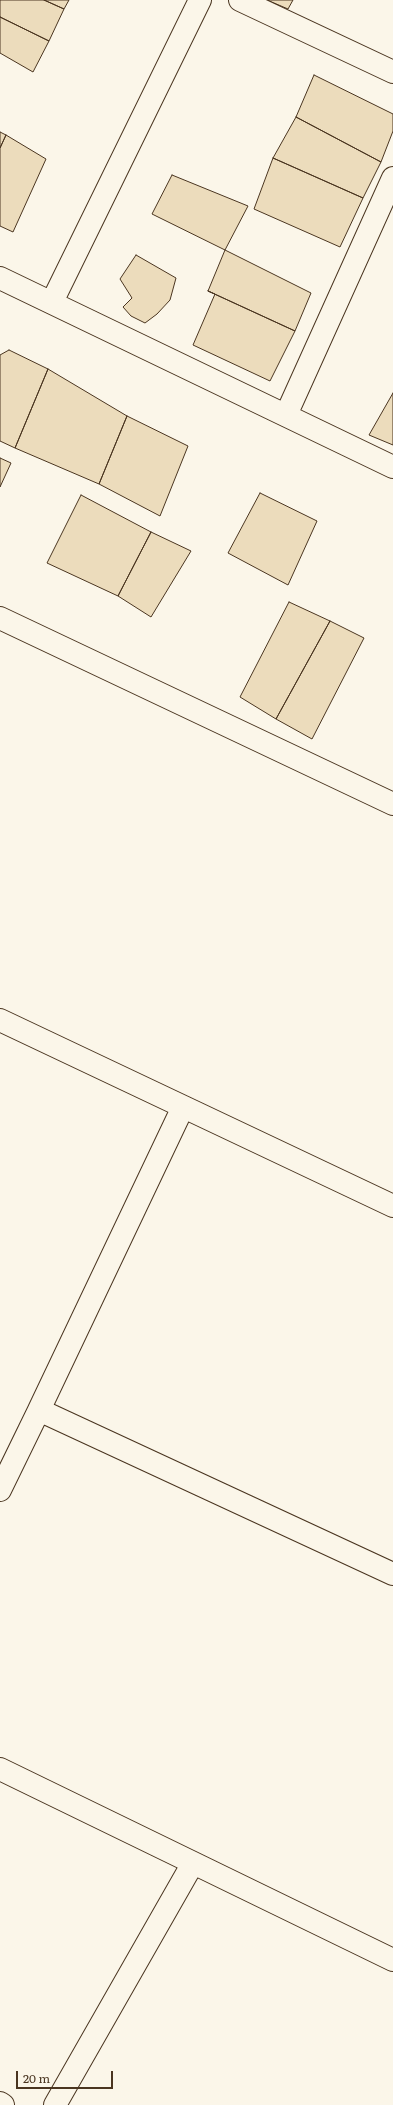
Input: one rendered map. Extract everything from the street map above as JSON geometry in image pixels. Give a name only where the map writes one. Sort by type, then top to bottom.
[{"type":"street","points":[[52,302],[200,0]]},
{"type":"street","points":[[240,0],[393,72]]},
{"type":"street","points":[[286,415],[387,211],[393,178]]},
{"type":"street","points":[[0,278],[393,467]]},
{"type":"street","points":[[0,618],[393,804]]},
{"type":"street","points":[[0,1020],[393,1206]]},
{"type":"street","points":[[0,1490],[184,1107]]},
{"type":"street","points":[[39,1410],[393,1574]]},
{"type":"street","points":[[0,1769],[393,1960]]},
{"type":"street","points":[[55,2105],[193,1862]]},
{"type":"street","points":[[0,2103],[4,2105]]},
{"type":"building","points":[[0,0],[44,0],[64,9],[49,41],[0,17]]},
{"type":"building","points":[[44,0],[69,0],[64,9]]},
{"type":"building","points":[[267,0],[293,0],[288,9]]},
{"type":"building","points":[[0,17],[49,41],[33,72],[0,53]]},
{"type":"building","points":[[314,75],[393,114],[393,131],[381,162],[296,117]]},
{"type":"building","points":[[296,117],[381,162],[363,198],[273,158]]},
{"type":"building","points":[[0,132],[6,135],[0,148]]},
{"type":"building","points":[[6,135],[46,159],[13,232],[0,226],[0,148]]},
{"type":"building","points":[[273,158],[363,198],[340,247],[254,209]]},
{"type":"building","points":[[172,175],[248,206],[225,250],[152,214]]},
{"type":"building","points":[[225,250],[311,293],[295,331],[208,291]]},
{"type":"building","points":[[136,255],[176,278],[170,300],[157,314],[145,323],[131,316],[123,307],[132,298],[120,279]]},
{"type":"building","points":[[215,294],[295,331],[270,381],[193,345]]},
{"type":"building","points":[[9,350],[48,369],[15,448],[0,441],[0,355]]},
{"type":"building","points":[[48,369],[127,416],[99,484],[15,448]]},
{"type":"building","points":[[393,393],[393,445],[369,435]]},
{"type":"building","points":[[127,416],[188,446],[160,516],[99,484]]},
{"type":"building","points":[[0,458],[11,463],[0,487]]},
{"type":"building","points":[[260,493],[317,521],[288,585],[228,553]]},
{"type":"building","points":[[81,495],[151,532],[118,596],[47,563]]},
{"type":"building","points":[[151,532],[191,551],[151,617],[118,596]]},
{"type":"building","points":[[289,602],[330,621],[276,719],[240,697]]},
{"type":"building","points":[[330,621],[364,638],[312,739],[276,719]]}]
